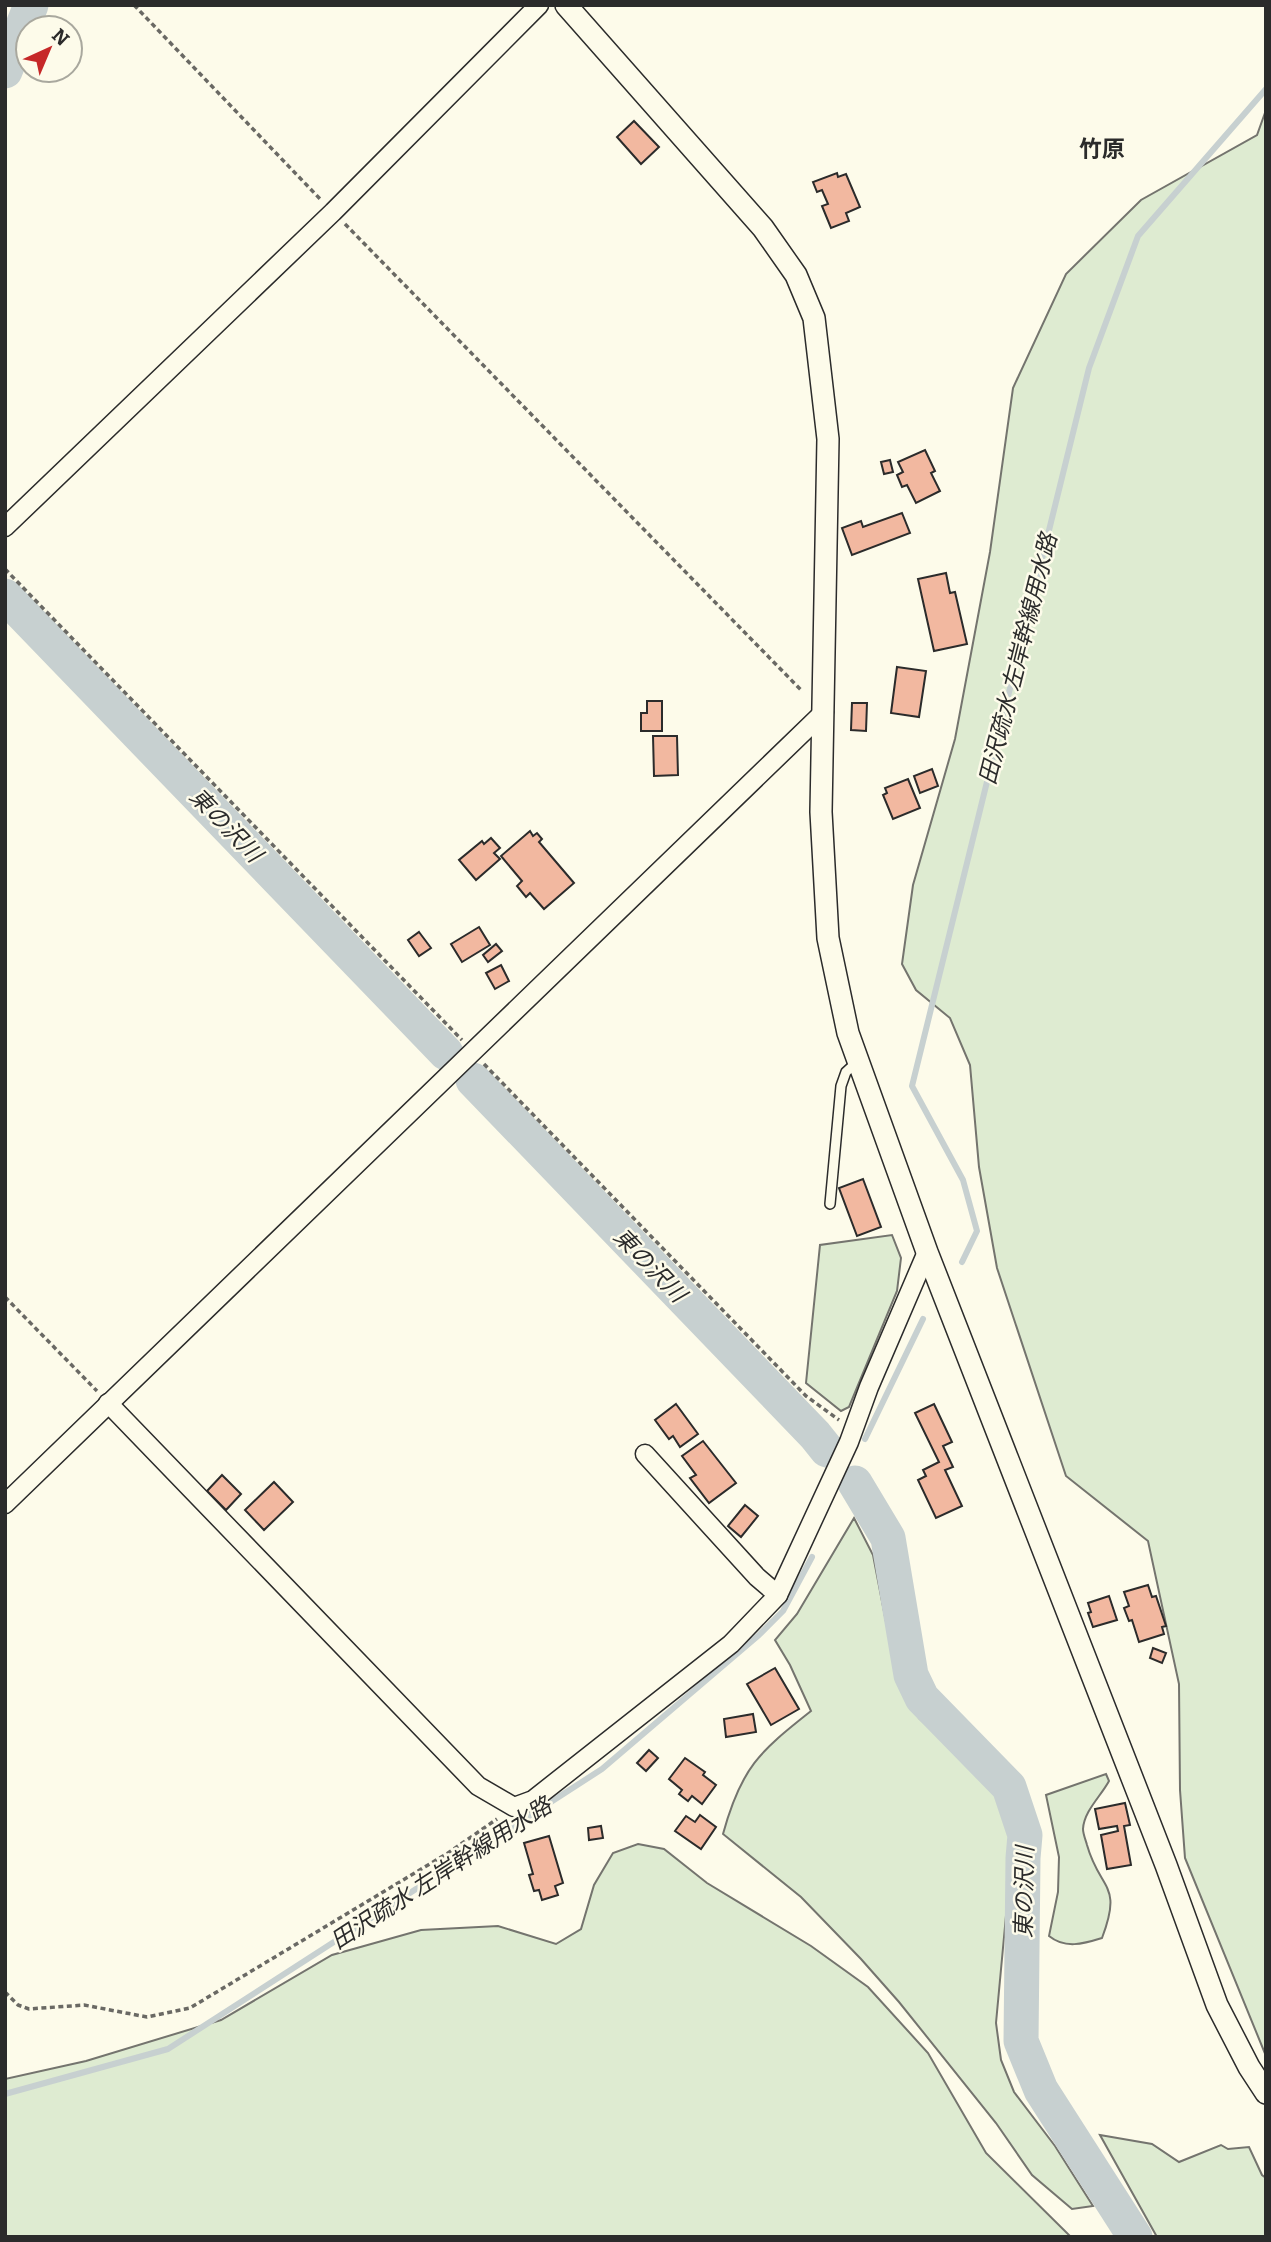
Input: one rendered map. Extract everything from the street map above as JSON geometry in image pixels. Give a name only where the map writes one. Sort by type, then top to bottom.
[{"type":"street","points":[[5,527],[332,212],[539,5]]},
{"type":"street","points":[[566,5],[763,228],[796,275],[814,318],[828,439],[821,812],[828,938],[848,1033],[927,1252],[1166,1865],[1217,2005],[1249,2067],[1266,2092]]},
{"type":"street","points":[[5,1504],[824,712]]},
{"type":"street","points":[[108,1403],[478,1786],[514,1807],[533,1800],[731,1644],[778,1595],[853,1430],[927,1252]]},
{"type":"street","points":[[645,1454],[757,1577],[778,1595]]},
{"type":"lane","points":[[830,1204],[841,1086],[846,1072],[858,1061]]},
{"type":"path","points":[[134,5],[332,212],[824,712]]},
{"type":"path","points":[[5,569],[806,1396],[853,1430]]},
{"type":"path","points":[[5,1297],[108,1403]]},
{"type":"path","points":[[5,1992],[18,2005],[29,2009],[83,2005],[148,2017],[190,2008],[448,1853],[514,1807]]},
{"type":"green space","points":[[1266,110],[1266,2056],[1185,1858],[1180,1790],[1179,1684],[1148,1541],[1066,1476],[997,1268],[979,1167],[970,1065],[950,1018],[916,990],[902,964],[913,885],[955,739],[990,552],[1013,388],[1066,274],[1141,200],[1257,135]]},
{"type":"green space","points":[[892,1235],[901,1258],[897,1291],[849,1407],[841,1411],[806,1383],[820,1245]]},
{"type":"green space","points":[[854,1518],[873,1555],[896,1673],[903,1691],[919,1718],[981,1776],[997,1797],[1008,1824],[1011,1862],[996,2023],[1001,2060],[1014,2092],[1055,2146],[1093,2206],[1072,2209],[1032,2175],[996,2123],[861,1959],[801,1897],[723,1834],[737,1793],[754,1763],[778,1738],[811,1711],[775,1640],[797,1614]]},
{"type":"green space","points":[[1106,1774],[1109,1781],[1090,1810],[1083,1829],[1092,1860],[1110,1897],[1108,1920],[1102,1938],[1081,1943],[1061,1943],[1049,1936],[1058,1892],[1059,1857],[1046,1795]]},
{"type":"green space","points":[[638,1844],[664,1849],[707,1883],[811,1946],[868,1987],[928,2053],[986,2153],[1071,2237],[5,2237],[5,2079],[86,2061],[221,2020],[332,1955],[421,1930],[498,1926],[556,1944],[581,1929],[594,1885],[613,1853]]},
{"type":"green space","points":[[1100,2135],[1152,2144],[1179,2162],[1221,2145],[1228,2149],[1249,2147],[1266,2178],[1266,2237],[1157,2237]]},
{"type":"building","points":[[634,121],[659,147],[641,164],[617,137]]},
{"type":"building","points":[[837,173],[838,177],[846,174],[860,207],[846,213],[849,221],[831,228],[822,206],[828,204],[822,190],[817,192],[813,182]]},
{"type":"building","points":[[925,450],[935,471],[931,473],[940,491],[916,503],[907,485],[902,487],[897,475],[903,472],[898,462]]},
{"type":"building","points":[[890,460],[893,472],[884,474],[881,462]]},
{"type":"building","points":[[902,513],[910,533],[852,555],[842,528],[861,521],[863,527]]},
{"type":"building","points":[[946,573],[950,593],[955,592],[967,644],[934,651],[918,579]]},
{"type":"building","points":[[897,667],[926,671],[919,717],[891,713]]},
{"type":"building","points":[[647,701],[662,701],[662,731],[641,731],[641,713],[647,713]]},
{"type":"building","points":[[852,703],[867,703],[866,731],[851,730]]},
{"type":"building","points":[[653,736],[677,736],[678,775],[654,776]]},
{"type":"building","points":[[932,769],[938,786],[920,793],[914,776]]},
{"type":"building","points":[[908,779],[920,808],[893,819],[883,795],[887,793],[885,788]]},
{"type":"building","points":[[530,831],[533,836],[537,833],[542,839],[539,842],[574,883],[544,909],[530,893],[526,897],[517,886],[522,881],[501,856]]},
{"type":"building","points":[[491,838],[500,848],[494,853],[500,859],[476,880],[459,860],[482,841],[484,844]]},
{"type":"building","points":[[479,927],[490,945],[462,962],[451,944]]},
{"type":"building","points":[[419,932],[431,948],[419,956],[408,940]]},
{"type":"building","points":[[496,944],[502,951],[488,962],[483,955]]},
{"type":"building","points":[[501,965],[509,981],[495,989],[486,973]]},
{"type":"building","points":[[863,1179],[881,1227],[857,1236],[839,1188]]},
{"type":"building","points":[[676,1404],[698,1434],[680,1447],[673,1436],[669,1439],[655,1420]]},
{"type":"building","points":[[934,1404],[952,1442],[943,1446],[953,1467],[945,1470],[962,1506],[936,1518],[918,1480],[926,1476],[923,1470],[939,1462],[915,1413]]},
{"type":"building","points":[[703,1441],[736,1483],[709,1503],[690,1478],[696,1475],[682,1456]]},
{"type":"building","points":[[222,1475],[241,1494],[226,1510],[207,1491]]},
{"type":"building","points":[[274,1482],[293,1502],[264,1530],[245,1510]]},
{"type":"building","points":[[745,1505],[758,1516],[741,1537],[728,1526]]},
{"type":"building","points":[[1148,1585],[1152,1597],[1156,1596],[1166,1626],[1162,1627],[1164,1634],[1139,1642],[1132,1620],[1129,1621],[1124,1608],[1129,1606],[1124,1592]]},
{"type":"building","points":[[1109,1596],[1117,1620],[1093,1627],[1088,1603]]},
{"type":"building","points":[[1153,1648],[1166,1653],[1162,1663],[1150,1658]]},
{"type":"building","points":[[775,1668],[799,1709],[771,1725],[747,1684]]},
{"type":"building","points":[[753,1714],[756,1732],[726,1737],[724,1719]]},
{"type":"building","points":[[649,1750],[658,1758],[646,1771],[637,1763]]},
{"type":"building","points":[[685,1758],[705,1772],[703,1775],[716,1785],[702,1804],[692,1796],[688,1801],[679,1794],[682,1790],[669,1779]]},
{"type":"building","points":[[1125,1803],[1130,1825],[1124,1826],[1131,1865],[1107,1869],[1101,1835],[1118,1831],[1117,1826],[1099,1829],[1095,1809]]},
{"type":"building","points":[[700,1815],[716,1827],[701,1849],[675,1831],[686,1816],[695,1822]]},
{"type":"building","points":[[601,1826],[603,1838],[589,1840],[588,1828]]},
{"type":"building","points":[[549,1836],[563,1883],[555,1886],[558,1895],[542,1900],[539,1890],[534,1891],[529,1875],[533,1874],[524,1843]]},
{"type":"waterway","name":"東の沢川","points":[[5,71],[31,5]]},
{"type":"waterway","name":"田沢疏水 左岸幹線用水路","points":[[962,1262],[977,1231],[963,1180],[912,1086],[1089,368],[1138,236],[1266,89]]},
{"type":"waterway","name":"東の沢川","points":[[5,596],[446,1053]]},
{"type":"waterway","name":"東の沢川","points":[[473,1080],[827,1450]]},
{"type":"waterway","name":"田沢疏水 左岸幹線用水路","points":[[865,1439],[923,1319]]},
{"type":"waterway","name":"東の沢川","points":[[855,1483],[888,1538],[911,1675],[922,1698],[1009,1787],[1025,1835],[1021,2041],[1041,2090],[1135,2237]]},
{"type":"waterway","name":"田沢疏水 左岸幹線用水路","points":[[5,2094],[168,2049],[602,1769],[759,1635],[783,1611],[812,1557]]},
{"type":"district","name":"竹原","points":[[1102,149]]}]
